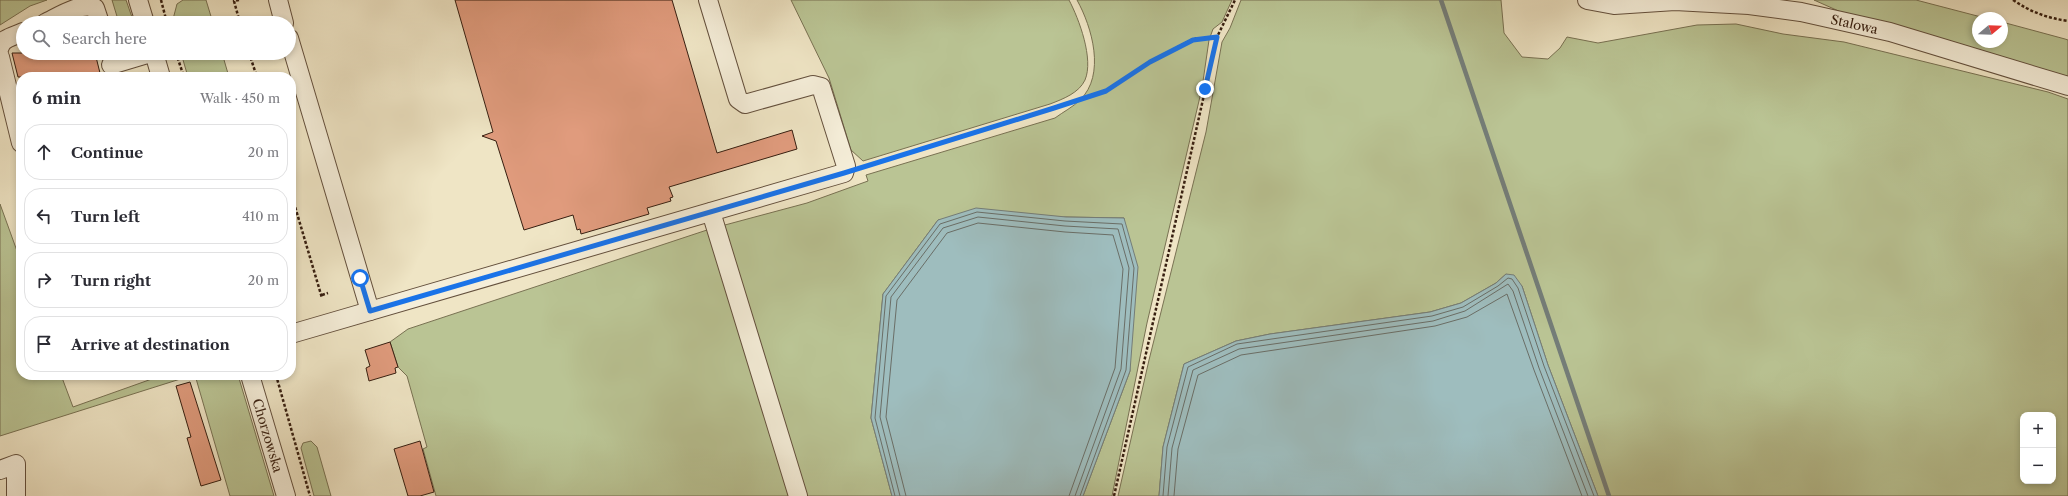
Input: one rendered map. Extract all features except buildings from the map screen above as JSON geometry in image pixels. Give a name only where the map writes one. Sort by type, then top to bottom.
[{"type":"street","points":[[138,0],[143,16]]},
{"type":"street","points":[[278,0],[282,16]]},
{"type":"street","points":[[296,333],[844,173],[846,166],[821,87],[813,85],[745,104],[738,99],[708,0]]},
{"type":"street","name":"Stalowa","points":[[1587,0],[1614,5],[1675,1],[1705,2],[1749,5],[1801,12],[1890,32],[2068,86]]},
{"type":"street","points":[[60,16],[78,8],[90,6],[95,8],[98,16]]},
{"type":"street","points":[[0,47],[6,39],[16,35]]},
{"type":"street","points":[[0,57],[16,123]]},
{"type":"street","points":[[111,65],[128,60]]},
{"type":"street","points":[[156,60],[160,72]]},
{"type":"street","points":[[296,60],[370,311]]},
{"type":"street","points":[[711,212],[798,496]]},
{"type":"street","name":"Chorzowska","points":[[251,380],[286,496]]},
{"type":"street","points":[[0,470],[16,464],[16,496]]},
{"type":"path","points":[[161,0],[165,16]]},
{"type":"path","points":[[238,16],[234,1],[239,0]]},
{"type":"path","points":[[1114,496],[1217,37],[1235,0]]},
{"type":"path","points":[[2014,0],[2026,9],[2041,15],[2068,21]]},
{"type":"path","points":[[844,173],[1106,91],[1150,62],[1193,40],[1217,37]]},
{"type":"path","points":[[178,60],[182,72]]},
{"type":"path","points":[[251,60],[255,72]]},
{"type":"path","points":[[296,209],[322,296],[328,293]]},
{"type":"path","points":[[277,380],[310,496]]},
{"type":"green space","points":[[0,0],[47,0],[30,6],[0,25]]},
{"type":"green space","points":[[112,0],[126,0],[132,16],[117,16]]},
{"type":"green space","points":[[183,0],[206,0],[211,16],[174,16],[177,4]]},
{"type":"green space","points":[[791,0],[1069,0],[1081,28],[1087,50],[1088,61],[1085,80],[1075,92],[1050,104],[863,161],[851,150],[829,78]]},
{"type":"green space","points":[[1077,0],[1232,0],[1222,22],[1213,29],[1209,40],[1202,88],[1147,323],[1112,496],[1083,496],[1130,371],[1124,218],[1066,217],[938,220],[883,294],[871,418],[892,496],[436,496],[423,449],[427,447],[407,376],[398,367],[390,342],[408,329],[710,229],[807,203],[868,181],[866,175],[1055,118],[1080,100],[1088,90],[1093,78],[1094,51],[1083,11]]},
{"type":"green space","points":[[1241,0],[1501,0],[1504,33],[1522,57],[1548,59],[1560,48],[1567,37],[1598,43],[1697,25],[1736,24],[1783,34],[1844,42],[2048,92],[2068,99],[2068,496],[1598,496],[1548,365],[1522,286],[1506,274],[1496,283],[1461,303],[1430,312],[1270,334],[1236,341],[1184,364],[1163,447],[1159,496],[1118,496],[1149,360],[1206,132],[1222,42],[1230,28]]},
{"type":"green space","points":[[1814,0],[1916,0],[1972,15],[1972,48],[2008,48],[2008,24],[2065,39],[2068,40],[2068,78],[1843,13]]},
{"type":"green space","points":[[183,60],[224,60],[228,72],[187,72]]},
{"type":"green space","points":[[0,204],[16,248],[16,380],[63,380],[73,407],[149,380],[177,380],[0,436]]},
{"type":"green space","points":[[196,380],[239,380],[274,496],[230,496]]},
{"type":"green space","points":[[311,441],[317,447],[331,496],[314,496],[301,448],[303,443]]},
{"type":"water","points":[[976,208],[1066,217],[1124,218],[1138,267],[1130,371],[1083,496],[892,496],[871,418],[883,294],[938,220]]},
{"type":"water","points":[[1506,274],[1514,275],[1522,286],[1548,365],[1598,496],[1159,496],[1163,447],[1184,364],[1236,341],[1270,334],[1430,312],[1461,303],[1496,283]]},
{"type":"waterway","points":[[1441,0],[1609,496]]},
{"type":"route","points":[[360,278],[370,311],[844,173],[1054,108],[1106,91],[1150,62],[1193,40],[1217,37],[1205,89]]}]
